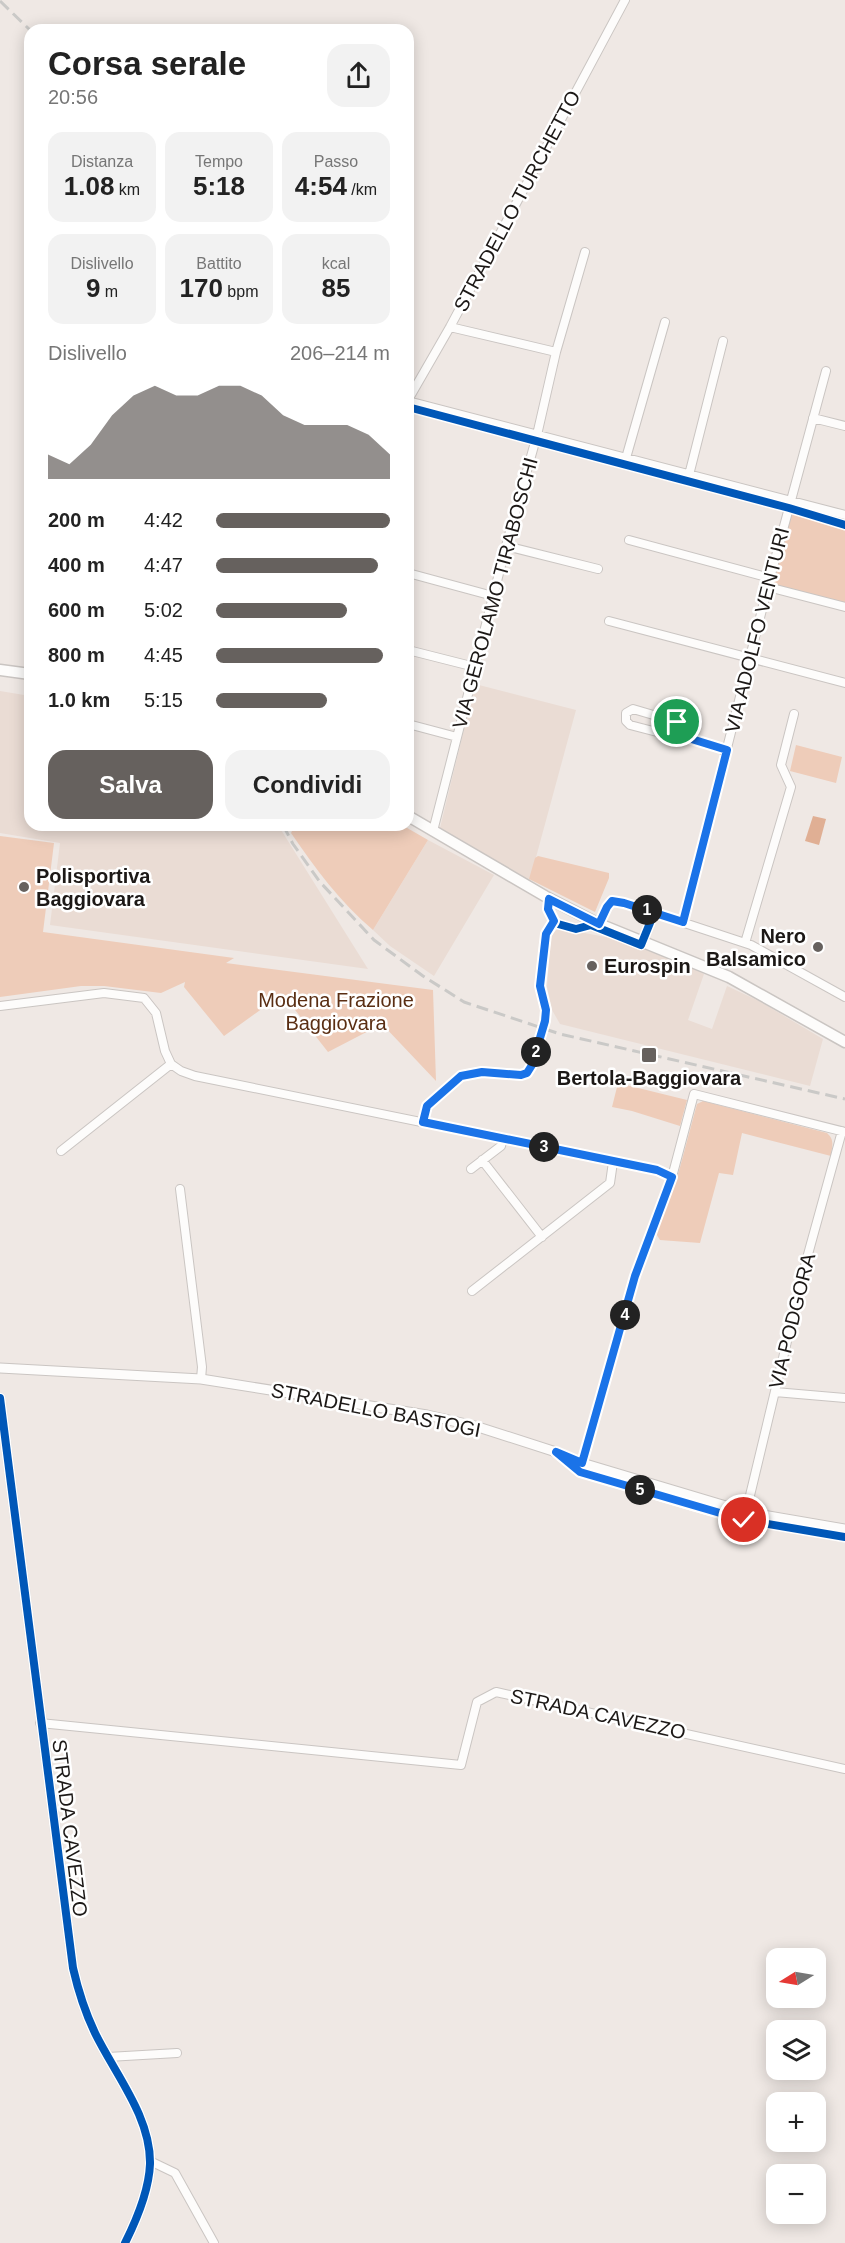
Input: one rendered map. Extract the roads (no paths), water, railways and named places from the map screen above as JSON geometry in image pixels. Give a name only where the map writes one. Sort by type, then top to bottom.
[{"type":"main road","points":[[0,670],[24,673]]},
{"type":"main road","points":[[414,820],[514,880],[599,924],[729,977],[845,1042]]},
{"type":"street","name":"STRADELLO TURCHETTO","points":[[414,390],[625,0]]},
{"type":"street","name":"VIA GEROLAMO TIRABOSCHI","points":[[433,831],[537,435],[556,352],[585,252]]},
{"type":"street","points":[[626,458],[665,322]]},
{"type":"street","points":[[450,327],[556,352]]},
{"type":"street","points":[[688,475],[723,341]]},
{"type":"street","name":"VIA ADOLFO VENTURI","points":[[683,922],[790,501],[826,371]]},
{"type":"street","points":[[414,403],[845,515]]},
{"type":"street","points":[[813,418],[845,426]]},
{"type":"street","points":[[629,540],[845,607]]},
{"type":"street","points":[[506,546],[598,569]]},
{"type":"street","points":[[414,575],[494,596]]},
{"type":"street","points":[[609,621],[845,683]]},
{"type":"street","points":[[414,652],[475,667]]},
{"type":"street","name":"VIA ADOLFO VENTURI","points":[[685,737],[684,730],[677,722],[633,710],[626,713],[626,721],[630,724],[727,750]]},
{"type":"street","points":[[745,943],[791,787],[781,765],[794,714]]},
{"type":"street","points":[[414,726],[457,737]]},
{"type":"street","points":[[599,924],[612,901],[624,903],[745,943],[845,997]]},
{"type":"street","points":[[0,1006],[105,993],[144,998],[156,1013],[165,1051],[171,1064],[195,1076],[657,1170],[672,1177]]},
{"type":"street","points":[[61,1151],[171,1064]]},
{"type":"street","points":[[582,1463],[635,1276],[672,1177],[694,1094],[844,1131]]},
{"type":"street","name":"VIA PODGORA","points":[[746,1512],[807,1258],[844,1131]]},
{"type":"street","points":[[471,1169],[501,1146],[503,1138]]},
{"type":"street","points":[[482,1160],[542,1237]]},
{"type":"street","points":[[472,1291],[610,1183],[613,1162]]},
{"type":"street","points":[[180,1189],[202,1367],[201,1379]]},
{"type":"street","name":"STRADELLO BASTOGI","points":[[0,1368],[201,1379],[427,1415],[475,1426],[556,1452],[582,1463],[746,1512],[845,1529]]},
{"type":"street","points":[[775,1392],[845,1398]]},
{"type":"street","name":"STRADA CAVEZZO","points":[[0,1398],[73,1968],[85,2011],[140,2120],[150,2161],[144,2197],[125,2243]]},
{"type":"street","name":"STRADA CAVEZZO","points":[[40,1723],[461,1765],[477,1702],[496,1692],[845,1769]]},
{"type":"street","points":[[108,2057],[177,2053]]},
{"type":"street","points":[[150,2161],[175,2173],[214,2243]]},
{"type":"railway","points":[[0,1],[24,24]]},
{"type":"railway","points":[[286,831],[320,882],[374,940],[423,976],[464,1002],[560,1034],[845,1099]]},
{"type":"place","name":"Polisportiva Baggiovara","points":[[24,887]]},
{"type":"place","name":"Nero Balsamico","points":[[818,947]]},
{"type":"place","name":"Eurospin","points":[[592,966]]},
{"type":"place","name":"Bertola-Baggiovara","points":[[649,1055]]},
{"type":"park label","name":"Modena Frazione Baggiovara","points":[[336,1012]]}]
